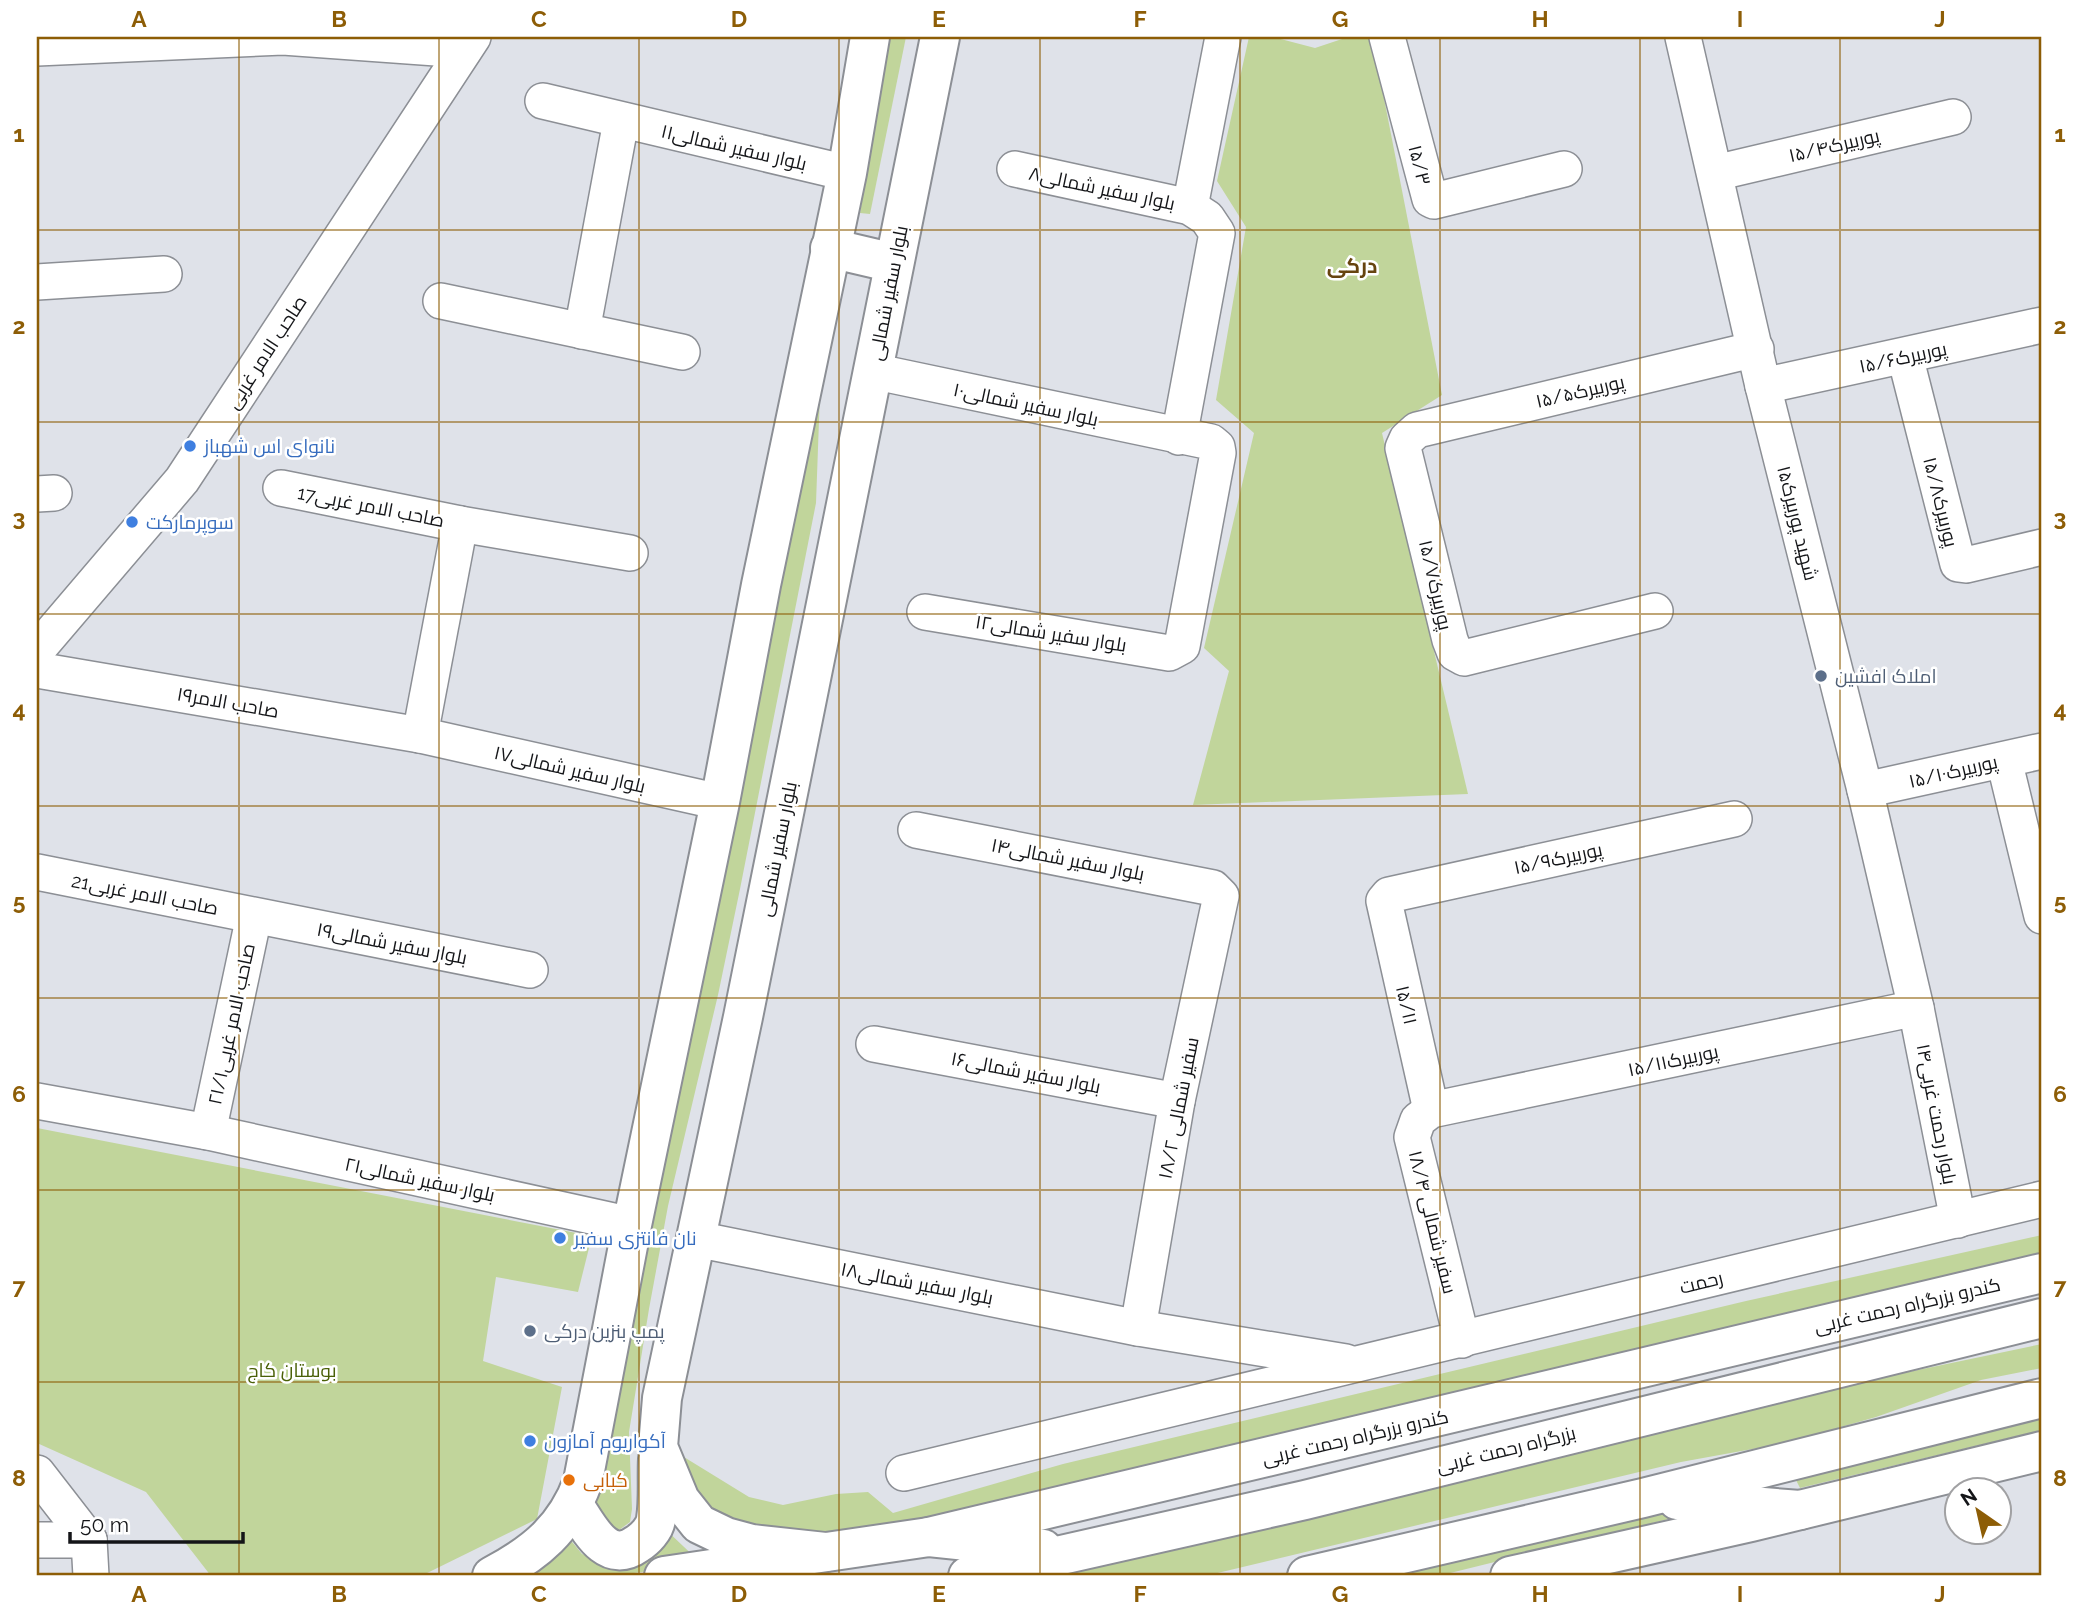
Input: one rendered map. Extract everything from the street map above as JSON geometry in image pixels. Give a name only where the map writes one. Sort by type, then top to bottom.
[{"type":"main road","points":[[492,1576],[547,1541],[574,1504],[583,1480],[632,1225],[720,802],[761,585],[847,173],[870,37]]},
{"type":"main road","name":"بلوار سفیر شمالی","points":[[825,1552],[752,1544],[726,1537],[699,1524],[680,1500],[658,1447],[662,1398],[743,1017],[940,37]]},
{"type":"main road","points":[[830,248],[894,263]]},
{"type":"main road","name":"کندرو بزرگراه رحمت غربی","points":[[664,1576],[929,1537],[2042,1273]]},
{"type":"main road","name":"بزرگراه رحمت غربی","points":[[968,1576],[1305,1500],[2042,1318]]},
{"type":"main road","points":[[1307,1576],[1643,1498],[2042,1398]]},
{"type":"main road","points":[[574,1504],[600,1544],[615,1551],[631,1549],[645,1538],[656,1522],[658,1447]]},
{"type":"main road","points":[[1510,1576],[2042,1451]]},
{"type":"main road","points":[[1643,1498],[1800,1510]]},
{"type":"main road","points":[[929,1537],[1073,1553]]},
{"type":"street","points":[[37,48],[134,40],[283,37],[468,43]]},
{"type":"street","points":[[1179,437],[1217,233],[1207,218],[1190,207],[1223,37]]},
{"type":"street","name":"۱۵/۳","points":[[1387,37],[1430,200],[1564,169]]},
{"type":"street","name":"شهید پوربیرک۱۵","points":[[1683,37],[1763,386],[1865,790],[1916,1008]]},
{"type":"street","name":"صاحب الامر غربی","points":[[37,650],[182,480],[468,43]]},
{"type":"street","name":"بلوار سفیر شمالی۱۱","points":[[543,101],[847,173]]},
{"type":"street","name":"پوربیرک۱۵/۴","points":[[1715,173],[1953,117]]},
{"type":"street","points":[[582,331],[621,121]]},
{"type":"street","name":"بلوار سفیر شمالی۸","points":[[1015,169],[1190,207]]},
{"type":"street","points":[[37,282],[164,274]]},
{"type":"street","points":[[441,301],[682,352]]},
{"type":"street","name":"پوربیرک۱۵/۶","points":[[1763,386],[2042,325]]},
{"type":"street","name":"پوربیرک۱۵/۵","points":[[1407,439],[1417,430],[1756,349]]},
{"type":"street","name":"پوربیرک۱۵/۸","points":[[1905,356],[1958,564],[1966,565],[2042,547]]},
{"type":"street","name":"بلوار سفیر شمالی۱۰","points":[[872,371],[1211,442],[1217,447],[1182,646],[1176,651]]},
{"type":"street","name":"پوربیرک۱۵/۷","points":[[1407,439],[1404,448],[1455,653],[1464,657],[1655,611]]},
{"type":"street","name":"صاحب الامر غربی17","points":[[281,488],[460,524],[630,553]]},
{"type":"street","points":[[420,735],[460,524]]},
{"type":"street","name":"بلوار سفیر شمالی۱۲","points":[[925,612],[1169,653],[1176,651]]},
{"type":"street","name":"صاحب الامر۱۹","points":[[37,670],[420,735]]},
{"type":"street","name":"بلوار سفیر شمالی۱۷","points":[[420,735],[720,802]]},
{"type":"street","name":"پوربیرک۱۵/۱۰","points":[[1865,790],[2042,751]]},
{"type":"street","points":[[2004,760],[2042,916]]},
{"type":"street","name":"پوربیرک۱۵/۹","points":[[1384,901],[1389,895],[1734,820]]},
{"type":"street","name":"بلوار سفیر شمالی۱۴","points":[[916,830],[1218,891]]},
{"type":"street","name":"21صاحب الامر غربی","points":[[37,872],[254,916]]},
{"type":"street","name":"سفیر شمالی ۱۸/۲","points":[[1138,1328],[1177,1101],[1221,896],[1218,891]]},
{"type":"street","name":"۱۵/۱۱","points":[[1384,901],[1431,1110]]},
{"type":"street","name":"بلوار سفیر شمالی۱۹","points":[[254,916],[530,970]]},
{"type":"street","name":"صاحب الامر غربی۲۱/۱","points":[[208,1132],[254,916]]},
{"type":"street","name":"پوربیرک۱۵/۱۱","points":[[1431,1110],[1916,1008]]},
{"type":"street","name":"بلوار رحمت غربی۱۴","points":[[1916,1008],[1958,1220]]},
{"type":"street","name":"بلوار سفیر شمالی۱۶","points":[[874,1044],[1177,1101]]},
{"type":"street","name":"بلوار سفیر شمالی۲۱","points":[[37,1101],[208,1132],[632,1225]]},
{"type":"street","name":"سفیر شمالی ۱۸/۴","points":[[1431,1110],[1418,1120],[1412,1137],[1462,1340]]},
{"type":"street","name":"رحمت","points":[[904,1473],[2042,1199]]},
{"type":"street","name":"بلوار سفیر شمالی۱۸","points":[[696,1239],[1138,1328],[1360,1364]]},
{"type":"street","points":[[37,1473],[89,1540],[91,1576]]},
{"type":"street","points":[[37,1540],[89,1540]]},
{"type":"green space","points":[[890,37],[906,37],[870,214],[860,213]]},
{"type":"green space","points":[[1249,37],[1273,37],[1315,48],[1348,37],[1372,37],[1442,395],[1382,433],[1468,794],[1193,805],[1229,671],[1204,648],[1254,433],[1216,400],[1246,227],[1217,181]]},
{"type":"green space","points":[[820,393],[816,503],[740,889],[668,1206],[649,1309],[629,1432],[632,1509],[630,1522],[615,1533],[590,1517],[622,1327]]},
{"type":"green space","name":"بوستان کاج","points":[[37,1128],[592,1236],[578,1292],[496,1277],[483,1361],[562,1387],[537,1519],[421,1576],[211,1576],[146,1492],[37,1443]]},
{"type":"green space","points":[[2042,1235],[2042,1263],[837,1539],[735,1525],[699,1500],[679,1454],[749,1497],[783,1505],[836,1494],[868,1492],[893,1513],[1063,1464],[1746,1301]]},
{"type":"green space","points":[[2042,1344],[2042,1368],[1981,1380],[1876,1417],[1785,1443],[1681,1462],[1205,1576],[1030,1576],[1746,1406]]},
{"type":"green space","points":[[2042,1416],[2042,1430],[1800,1488],[1796,1480]]},
{"type":"green space","points":[[1664,1510],[1701,1511],[1438,1576],[1390,1576]]},
{"type":"green space","points":[[664,1528],[702,1564],[619,1575],[524,1576],[568,1537],[582,1554],[603,1561]]},
{"type":"place","name":"نانوای اس شهباز","points":[[190,446]]},
{"type":"place","name":"سوپرمارکت","points":[[132,522]]},
{"type":"place","name":"املاک افشین","points":[[1821,676]]},
{"type":"place","name":"نان فانتزی سفیر","points":[[560,1238]]},
{"type":"place","name":"پمپ بنزین درکی","points":[[530,1331]]},
{"type":"place","name":"آکواریوم آمازون","points":[[530,1441]]},
{"type":"place","name":"کبابی","points":[[569,1480]]},
{"type":"district","name":"درکی","points":[[1352,266]]}]
